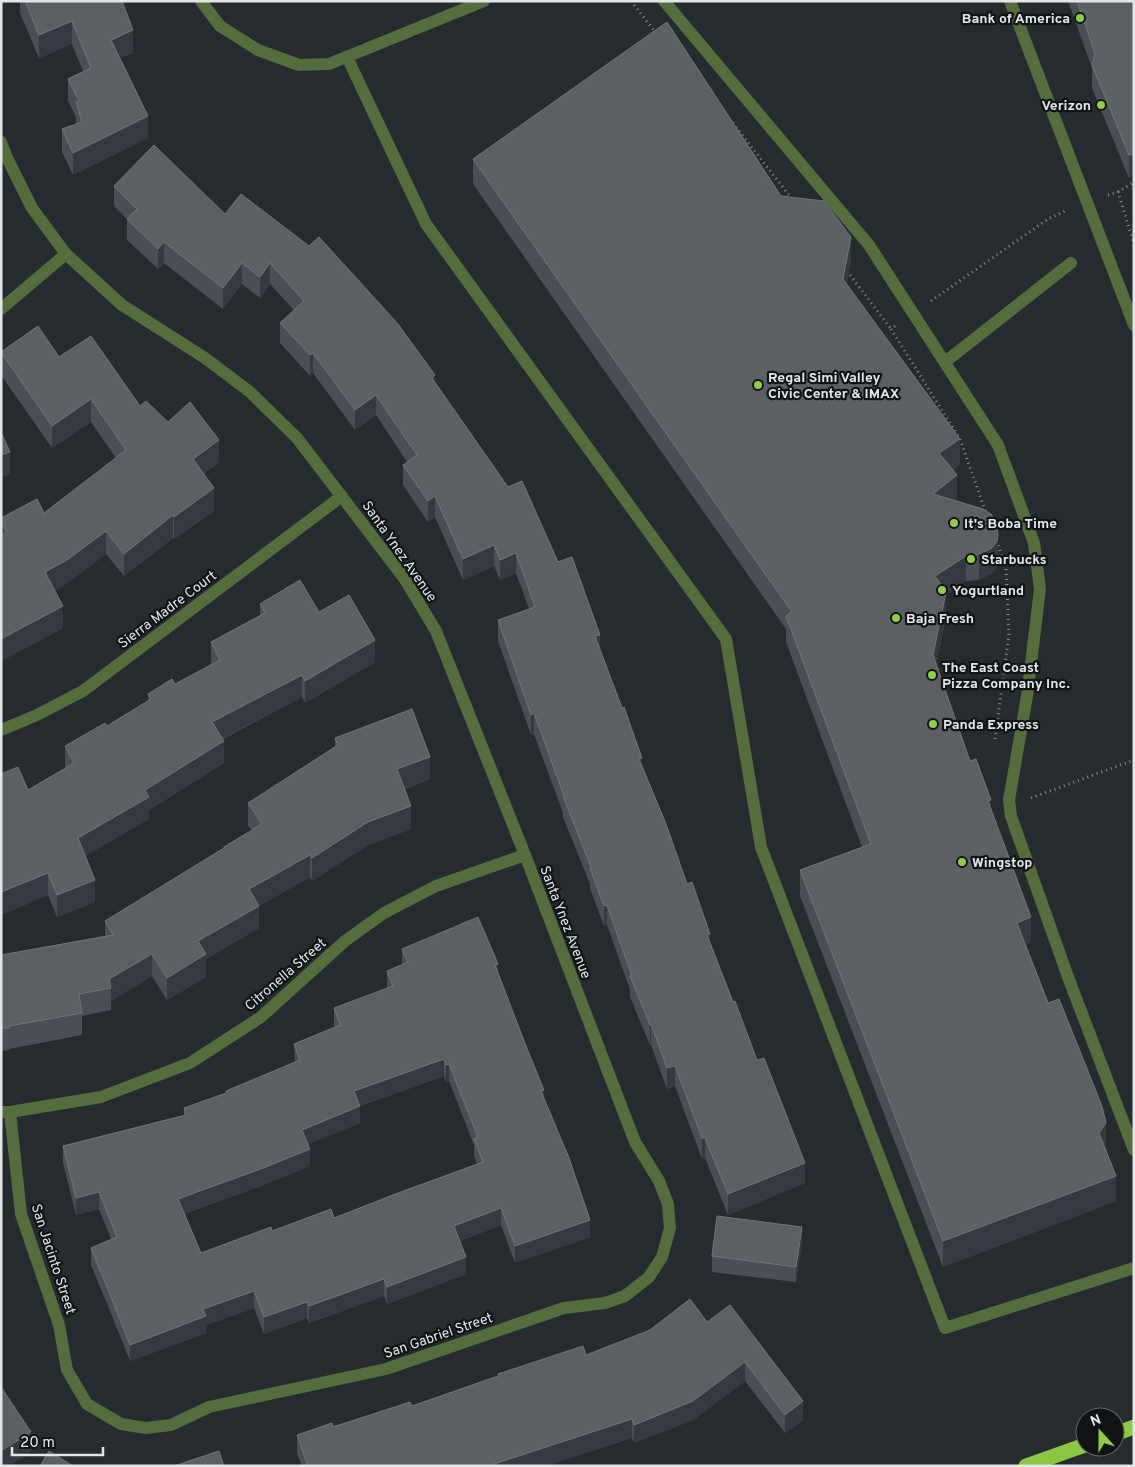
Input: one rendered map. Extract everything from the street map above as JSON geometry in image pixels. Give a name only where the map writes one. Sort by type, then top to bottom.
[{"type":"highway","points":[[1026,1466],[1075,1449]]},
{"type":"street","points":[[201,1],[220,26],[258,50],[299,65],[329,64],[484,1]]},
{"type":"street","points":[[664,1],[869,245],[998,445],[1034,543],[1040,589],[1028,696],[1009,800],[1011,816],[1068,977],[1134,1150]]},
{"type":"street","points":[[1010,1],[1134,325]]},
{"type":"street","points":[[347,57],[426,224],[726,640],[761,847],[946,1328],[1134,1268]]},
{"type":"street","name":"Santa Ynez Avenue","points":[[1,142],[32,208],[66,254],[122,305],[205,358],[250,392],[297,438],[404,578],[436,631],[625,1117]]},
{"type":"street","points":[[1,309],[66,254]]},
{"type":"street","points":[[945,362],[1070,263]]},
{"type":"street","name":"Sierra Madre Court","points":[[1,730],[37,715],[83,691],[342,496]]},
{"type":"street","name":"Citronella Street","points":[[6,1112],[101,1097],[190,1063],[262,1018],[344,941],[384,912],[436,886],[524,855]]},
{"type":"street","name":"San Jacinto Street","points":[[6,1112],[21,1214],[59,1325],[67,1370],[75,1383]]},
{"type":"street","name":"San Gabriel Street","points":[[75,1383],[88,1404],[121,1424],[146,1428],[171,1425],[209,1407],[386,1369],[564,1308],[605,1303],[624,1296],[649,1277],[662,1257],[670,1228],[668,1204],[659,1181],[635,1142],[625,1117]]},
{"type":"path","points":[[630,1],[662,40]]},
{"type":"path","points":[[732,122],[797,206]]},
{"type":"path","points":[[1118,192],[1134,182]]},
{"type":"path","points":[[844,267],[891,329]]},
{"type":"building","points":[[25,1],[122,1],[133,30],[111,40],[148,116],[73,153],[62,129],[82,122],[76,102],[79,101],[68,79],[91,68],[72,21],[39,35]]},
{"type":"building","points":[[1077,1],[1134,1],[1134,154],[1129,155],[1092,65],[1095,53]]},
{"type":"building","points":[[667,22],[781,196],[824,201],[851,237],[843,279],[960,439],[939,453],[957,475],[933,494],[983,509],[991,514],[996,523],[998,535],[997,541],[992,548],[979,554],[966,556],[935,576],[946,592],[933,655],[970,761],[976,759],[991,800],[988,801],[1031,917],[1017,923],[1048,1003],[1059,999],[1102,1106],[1106,1123],[1099,1133],[1116,1176],[943,1241],[800,870],[871,844],[786,616],[792,612],[473,159]]},
{"type":"building","points":[[154,145],[225,214],[241,194],[309,246],[319,237],[398,324],[435,375],[432,378],[508,487],[522,481],[558,562],[572,557],[600,635],[595,636],[622,708],[624,707],[642,758],[639,759],[666,824],[687,884],[692,882],[710,934],[707,935],[733,1002],[735,1001],[757,1060],[764,1058],[805,1163],[728,1194],[705,1138],[702,1138],[675,1066],[667,1068],[651,1024],[630,976],[632,976],[607,905],[604,906],[534,713],[531,715],[498,620],[535,607],[516,553],[500,560],[494,545],[463,559],[435,496],[428,501],[403,465],[417,455],[376,395],[355,410],[313,353],[310,355],[280,323],[304,301],[270,263],[260,277],[242,263],[223,288],[164,242],[158,249],[127,219],[137,209],[114,186]]},
{"type":"building","points":[[38,326],[59,357],[91,336],[140,406],[146,401],[168,422],[190,402],[219,440],[193,459],[214,488],[174,517],[173,515],[124,554],[106,531],[67,560],[45,572],[63,606],[1,639],[1,536],[7,532],[1,522],[1,518],[37,499],[44,513],[126,450],[91,399],[52,426],[1,352]]},
{"type":"building","points":[[1,432],[10,452],[1,455]]},
{"type":"building","points":[[300,580],[319,612],[349,595],[375,640],[305,681],[302,675],[212,722],[224,741],[145,790],[149,797],[78,838],[95,880],[57,895],[48,873],[1,892],[1,774],[18,767],[28,790],[74,763],[65,746],[105,723],[107,726],[151,699],[148,694],[172,679],[175,684],[220,660],[211,642],[265,613],[260,604]]},
{"type":"building","points":[[412,709],[430,757],[397,769],[411,806],[368,822],[312,858],[310,855],[249,889],[259,906],[198,941],[206,954],[167,978],[152,954],[109,979],[111,988],[79,994],[82,1013],[1,1028],[1,955],[113,935],[105,921],[262,824],[248,803],[338,745],[335,738]]},
{"type":"building","points":[[478,917],[498,964],[495,965],[544,1090],[541,1091],[569,1158],[590,1220],[515,1246],[501,1208],[454,1226],[466,1257],[387,1287],[384,1279],[309,1306],[307,1302],[264,1317],[254,1291],[203,1309],[206,1316],[130,1345],[91,1248],[117,1237],[99,1192],[76,1198],[63,1146],[186,1115],[184,1108],[226,1093],[226,1091],[300,1060],[294,1044],[340,1025],[334,1008],[393,986],[387,971],[408,962],[402,949]],"holes":[[[444,1059],[446,1065],[449,1064],[478,1137],[474,1139],[483,1162],[334,1218],[331,1209],[272,1231],[271,1227],[201,1253],[178,1199],[310,1149],[302,1130],[360,1106],[354,1091]]]},
{"type":"building","points":[[717,1216],[802,1227],[796,1267],[712,1256]]},
{"type":"building","points":[[690,1299],[707,1322],[730,1305],[803,1401],[785,1415],[745,1362],[693,1401],[634,1425],[632,1419],[491,1466],[308,1466],[297,1435],[332,1423],[333,1427],[410,1402],[412,1406],[498,1376],[498,1374],[583,1346],[586,1355],[650,1330]]},
{"type":"building","points":[[1,1387],[31,1432],[1,1451]]},
{"type":"building","points":[[49,1451],[73,1466],[40,1466]]},
{"type":"building","points":[[219,1451],[224,1466],[174,1466]]},
{"type":"place","name":"Bank of America","points":[[1080,18]]},
{"type":"place","name":"Verizon","points":[[1101,105]]},
{"type":"place","name":"Regal Simi Valley Civic Center & IMAX","points":[[758,385]]},
{"type":"place","name":"It's Boba Time","points":[[954,523]]},
{"type":"place","name":"Starbucks","points":[[971,559]]},
{"type":"place","name":"Yogurtland","points":[[942,590]]},
{"type":"place","name":"Baja Fresh","points":[[896,618]]},
{"type":"place","name":"The East Coast Pizza Company Inc.","points":[[932,675]]},
{"type":"place","name":"Panda Express","points":[[933,724]]},
{"type":"place","name":"Wingstop","points":[[962,862]]}]
